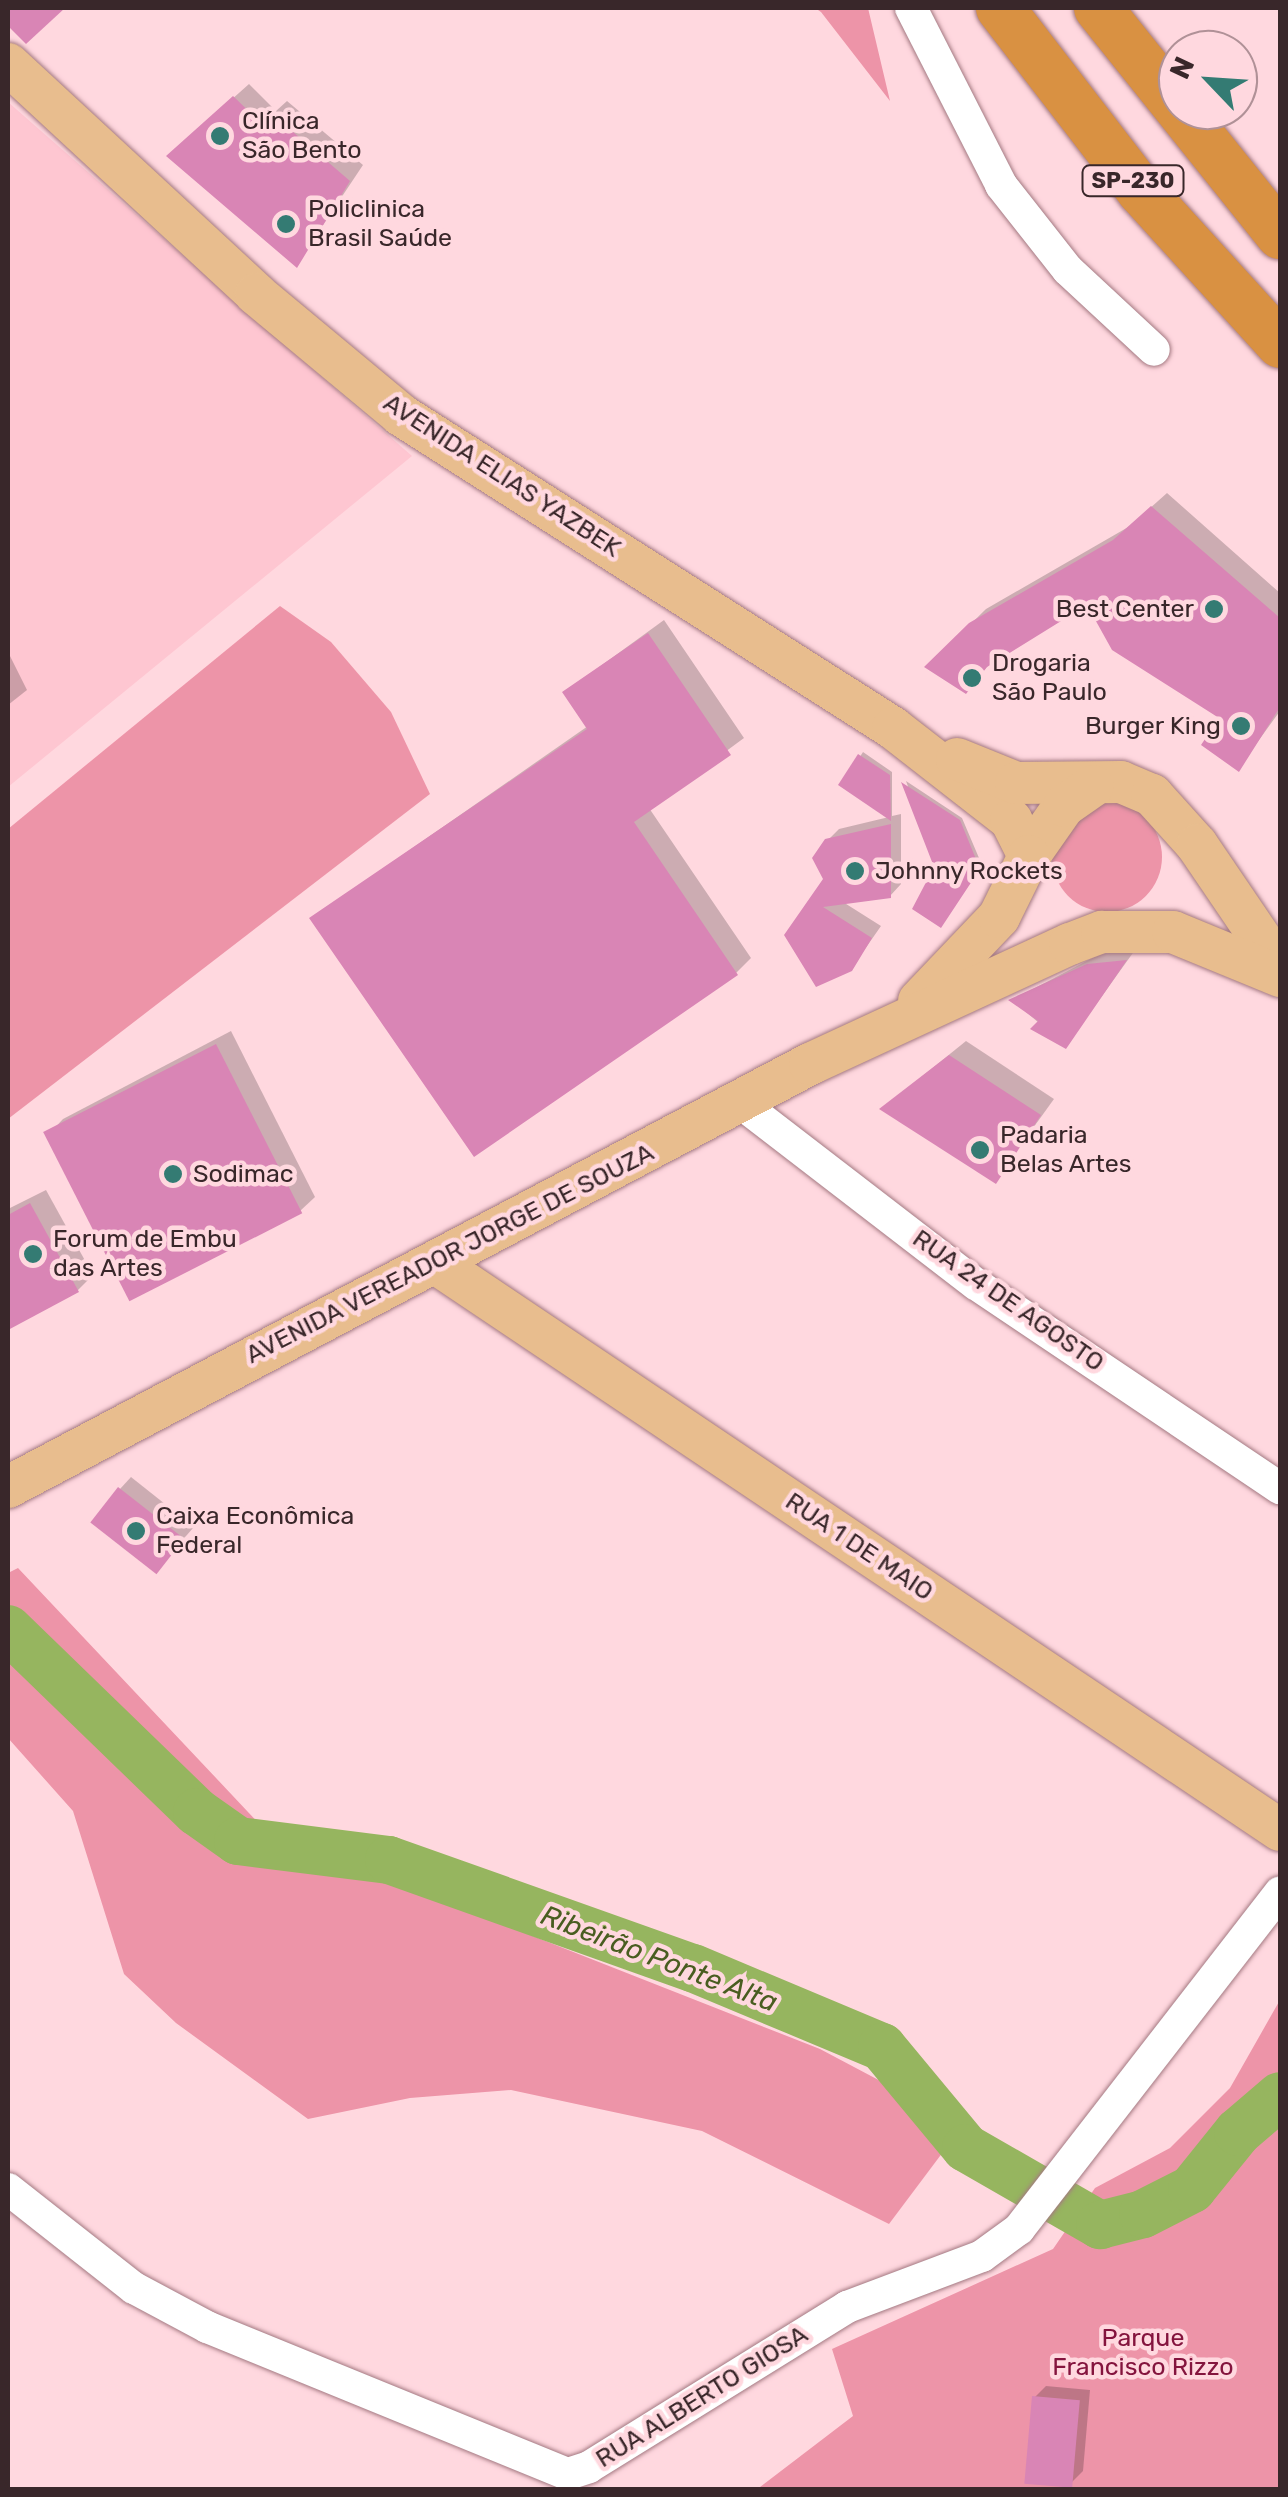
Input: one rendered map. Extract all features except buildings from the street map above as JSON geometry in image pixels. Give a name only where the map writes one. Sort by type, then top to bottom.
[{"type":"highway","name":"SP-230","points":[[1000,8],[1130,177],[1280,344]]},
{"type":"highway","name":"SP-230","points":[[1098,8],[1280,235]]},
{"type":"main road","name":"AVENIDA ELIAS YAZBEK","points":[[8,64],[256,294],[401,415],[893,728],[1010,820],[1029,856]]},
{"type":"main road","name":"AVENIDA ELIAS YAZBEK","points":[[893,728],[1001,780],[1137,786],[1165,806],[1280,967]]},
{"type":"main road","name":"AVENIDA VEREADOR JORGE DE SOUZA","points":[[894,1024],[981,942],[1013,896],[1029,856],[1064,806],[1093,786]]},
{"type":"main road","name":"AVENIDA VEREADOR JORGE DE SOUZA","points":[[8,1486],[387,1284],[437,1264],[894,1024],[1102,932],[1173,932],[1280,976]]},
{"type":"main road","points":[[491,1236],[484,1276],[492,1301]]},
{"type":"main road","name":"RUA 1 DE MAIO","points":[[437,1264],[1280,1830]]},
{"type":"street","points":[[912,8],[1001,185],[1068,270],[1154,350]]},
{"type":"street","name":"RUA 24 DE AGOSTO","points":[[742,1104],[976,1284],[1280,1488]]},
{"type":"street","name":"RUA ALBERTO GIOSA","points":[[8,2189],[134,2288],[208,2326],[568,2474],[590,2467],[847,2307],[982,2256],[1037,2211],[1280,1892]]},
{"type":"shaded area","points":[[8,102],[412,456],[8,787]]},
{"type":"green space","points":[[815,8],[868,8],[890,101],[821,12]]},
{"type":"green space","points":[[280,606],[331,642],[391,712],[430,794],[8,1119],[8,829]]},
{"type":"green space","points":[[1107,802],[1128,806],[1146,818],[1158,836],[1162,857],[1158,878],[1146,896],[1128,908],[1107,912],[1086,908],[1068,896],[1056,878],[1052,857],[1056,836],[1068,818],[1086,806]]},
{"type":"green space","points":[[18,1568],[266,1831],[820,2049],[905,2094],[943,2152],[889,2224],[702,2131],[511,2090],[410,2098],[308,2119],[176,2023],[124,1974],[73,1811],[8,1738],[8,1573]]},
{"type":"green space","name":"Parque Francisco Rizzo","points":[[1280,2000],[1280,2489],[756,2490],[853,2416],[832,2349],[1053,2249],[1095,2188],[1170,2148],[1230,2088]]},
{"type":"waterway","name":"Ribeirão Ponte Alta","points":[[8,1629],[197,1812],[238,1841],[389,1860],[693,1968],[882,2047],[966,2148],[1100,2225],[1143,2214],[1192,2189],[1238,2132],[1280,2096]]},
{"type":"place","name":"Clínica São Bento","points":[[220,136]]},
{"type":"place","name":"Policlinica Brasil Saúde","points":[[286,224]]},
{"type":"place","name":"Best Center","points":[[1214,609]]},
{"type":"place","name":"Drogaria São Paulo","points":[[972,678]]},
{"type":"place","name":"Burger King","points":[[1241,726]]},
{"type":"place","name":"Johnny Rockets","points":[[855,871]]},
{"type":"place","name":"Padaria Belas Artes","points":[[980,1150]]},
{"type":"place","name":"Sodimac","points":[[173,1174]]},
{"type":"place","name":"Forum de Embu das Artes","points":[[33,1254]]},
{"type":"place","name":"Caixa Econômica Federal","points":[[136,1531]]}]
